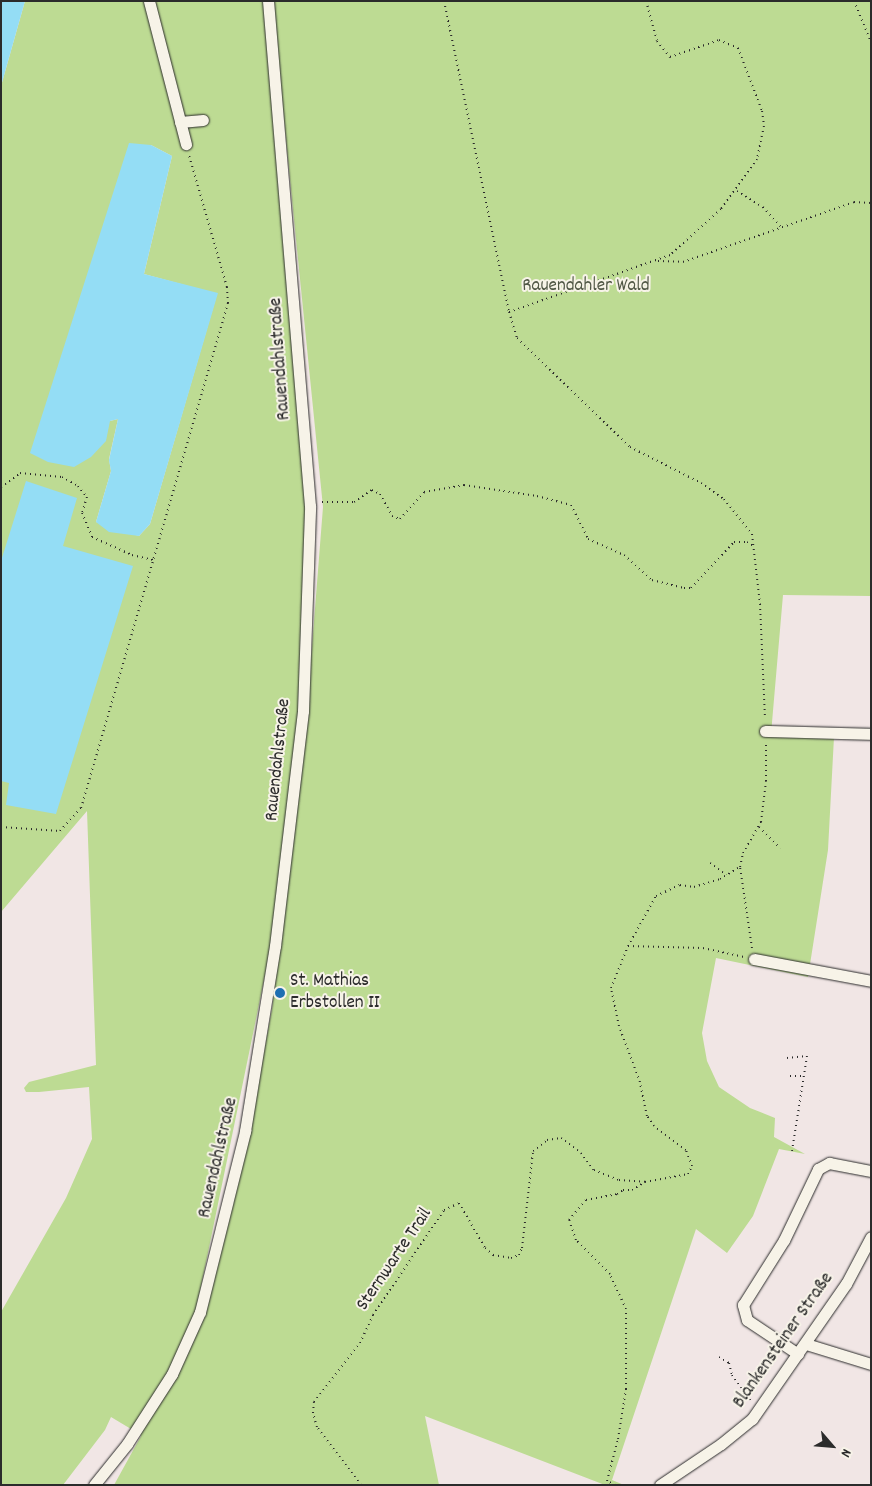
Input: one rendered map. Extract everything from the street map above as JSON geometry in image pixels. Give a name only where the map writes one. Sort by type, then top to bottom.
[{"type":"street","points":[[149,1],[186,144]]},
{"type":"street","name":"Rauendahlstraße","points":[[94,1485],[127,1444],[172,1374],[200,1312],[245,1131],[275,946],[303,711],[309,501],[268,1]]},
{"type":"street","points":[[180,122],[203,120]]},
{"type":"street","points":[[765,731],[871,734]]},
{"type":"street","points":[[754,959],[780,959],[871,981]]},
{"type":"street","points":[[798,1354],[747,1320],[743,1306],[784,1240],[818,1169],[829,1163],[871,1171]]},
{"type":"street","name":"Blankensteiner Straße","points":[[660,1485],[721,1444],[759,1410],[846,1284],[871,1237]]},
{"type":"street","points":[[806,1344],[871,1364]]},
{"type":"path","points":[[444,1],[509,312],[517,338],[630,447],[701,482],[724,499],[740,517],[756,547],[766,781],[759,826],[743,853],[740,867],[754,959],[703,948],[628,946]]},
{"type":"path","points":[[509,312],[658,260],[685,244],[737,191],[757,159],[764,126],[744,58],[738,48],[719,40],[670,57],[657,41],[646,1]]},
{"type":"path","points":[[854,1],[871,42]]},
{"type":"path","points":[[1,827],[60,831],[81,808],[228,303],[227,288],[186,144]]},
{"type":"path","points":[[737,191],[763,207],[781,227]]},
{"type":"path","points":[[658,260],[683,262],[854,202],[871,202]]},
{"type":"path","points":[[1,487],[20,473],[62,478],[78,486],[87,497],[82,513],[92,537],[132,555],[153,560]]},
{"type":"path","points":[[309,501],[354,502],[372,490],[380,494],[392,516],[400,519],[424,492],[464,485],[538,496],[571,505],[588,539],[624,555],[652,580],[684,588],[691,588],[734,542],[747,542],[756,547]]},
{"type":"path","points":[[759,826],[780,848]]},
{"type":"path","points":[[710,864],[726,875]]},
{"type":"path","name":"Sternwarte Trail","points":[[361,1485],[317,1427],[313,1413],[314,1402],[360,1343],[372,1315],[444,1210],[459,1203],[485,1248],[502,1258],[519,1254],[534,1151],[551,1138],[561,1138],[571,1144],[594,1170],[619,1180],[645,1182],[678,1179],[688,1174],[692,1166],[686,1150],[654,1126],[647,1116],[640,1082],[619,1026],[611,988],[628,946],[656,896],[680,884],[694,887],[726,875],[740,867]]},
{"type":"path","points":[[786,1058],[807,1056],[792,1151]]},
{"type":"path","points":[[790,1076],[804,1076]]},
{"type":"path","points":[[615,1485],[607,1481],[616,1448],[626,1389],[626,1309],[610,1274],[576,1240],[569,1220],[586,1200],[617,1194],[623,1190],[632,1190],[645,1182]]},
{"type":"path","points":[[719,1357],[729,1363],[732,1375],[759,1410]]},
{"type":"green space","points":[[25,1],[264,1],[306,506],[298,715],[271,946],[196,1311],[169,1372],[131,1429],[111,1417],[105,1430],[63,1485],[1,1485],[1,1312],[66,1198],[92,1139],[89,1087],[39,1092],[26,1092],[24,1088],[29,1082],[96,1065],[87,811],[1,912],[1,86]],"holes":[[[151,145],[172,156],[144,274],[217,294],[150,524],[139,536],[96,522],[111,471],[109,459],[118,419],[110,421]]]},
{"type":"green space","name":"Rauendahler Wald","points":[[272,1],[871,1],[871,596],[783,595],[771,734],[834,737],[828,850],[808,977],[716,958],[702,1033],[707,1061],[719,1087],[750,1108],[775,1118],[774,1137],[805,1154],[779,1149],[753,1216],[727,1253],[696,1229],[612,1480],[624,1485],[605,1485],[425,1416],[439,1485],[114,1485],[141,1436],[139,1434],[176,1376],[248,1135],[272,1009],[307,710],[323,507]]},
{"type":"water","points":[[1,1],[25,1],[1,86]]},
{"type":"water","points":[[129,143],[151,145],[172,156],[144,274],[218,293],[150,524],[139,536],[109,532],[96,522],[111,471],[109,460],[118,419],[110,421],[106,441],[91,457],[74,467],[48,462],[30,453]]},
{"type":"water","points":[[26,481],[77,498],[63,546],[133,566],[56,814],[6,805],[9,783],[1,781],[1,561]]},
{"type":"place","name":"St. Mathias Erbstollen II","points":[[280,993]]}]
